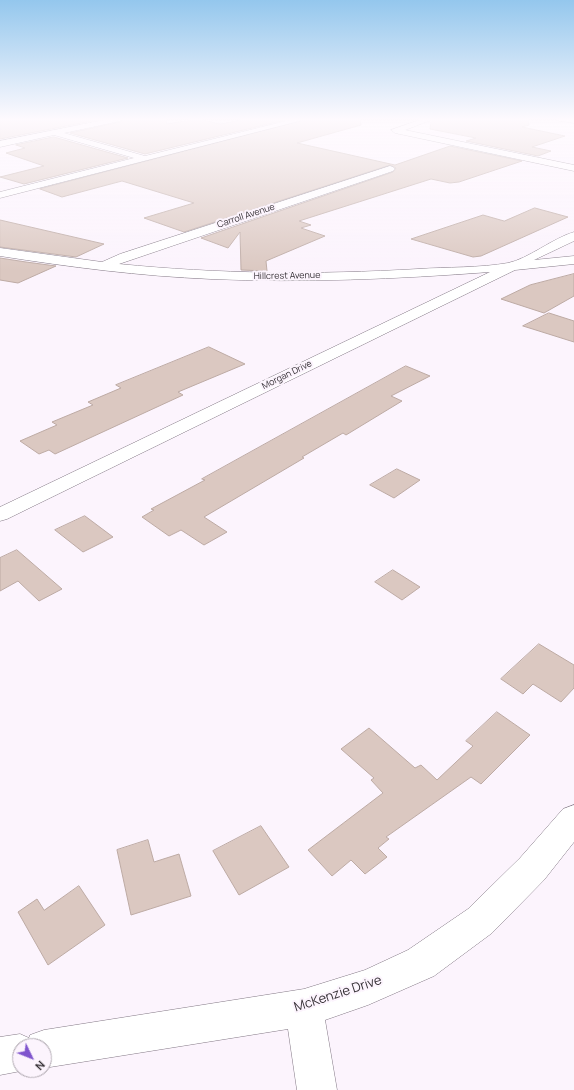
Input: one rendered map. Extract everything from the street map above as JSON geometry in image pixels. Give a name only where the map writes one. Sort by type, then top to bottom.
[{"type":"street","points":[[0,195],[98,170]]},
{"type":"street","name":"Carroll Avenue","points":[[104,267],[124,257],[387,170]]},
{"type":"street","name":"Morgan Drive","points":[[0,515],[574,236]]},
{"type":"street","name":"Hillcrest Avenue","points":[[0,252],[104,267],[241,276],[372,275],[509,267],[574,260]]},
{"type":"street","name":"McKenzie Drive","points":[[52,1048],[304,1008],[368,987],[421,963],[480,921],[532,869],[574,819]]},
{"type":"street","points":[[304,1008],[317,1090]]},
{"type":"street","points":[[0,1056],[12,1054]]},
{"type":"building","points":[[29,170],[81,170],[24,184],[0,177]]},
{"type":"building","points":[[113,170],[375,170],[184,232],[144,218],[194,203],[122,181],[62,197],[40,189]]},
{"type":"building","points":[[395,170],[495,170],[459,182],[450,183],[431,179],[299,221],[311,225],[301,228],[325,236],[266,261],[267,271],[241,270],[240,232],[228,248],[201,238],[393,172]]},
{"type":"building","points":[[535,208],[568,217],[481,256],[473,257],[411,239],[483,215],[504,221]]},
{"type":"building","points":[[0,220],[104,244],[76,257],[0,247]]},
{"type":"building","points":[[0,258],[56,266],[18,283],[0,280]]},
{"type":"building","points":[[574,274],[574,296],[544,313],[501,299],[530,285]]},
{"type":"building","points":[[549,313],[574,321],[574,342],[523,326]]},
{"type":"building","points":[[209,347],[245,364],[178,392],[183,395],[55,454],[49,450],[39,454],[20,441],[57,425],[52,422],[93,405],[88,402],[121,388],[116,385]]},
{"type":"building","points":[[406,366],[430,376],[391,396],[402,401],[346,435],[343,433],[302,457],[304,458],[204,517],[227,532],[204,545],[181,530],[169,536],[142,517],[154,510],[151,509],[205,480],[202,479]]},
{"type":"building","points":[[397,469],[420,480],[394,498],[370,485]]},
{"type":"building","points":[[85,516],[113,537],[83,552],[55,530]]},
{"type":"building","points":[[17,550],[62,589],[39,601],[18,581],[0,591],[0,558]]},
{"type":"building","points":[[393,570],[420,587],[402,600],[375,582]]},
{"type":"building","points":[[539,644],[574,665],[574,688],[561,702],[533,684],[523,694],[501,679]]},
{"type":"building","points":[[497,712],[530,735],[481,784],[471,777],[386,837],[389,839],[378,848],[387,857],[365,874],[351,860],[332,876],[308,850],[383,793],[371,780],[374,778],[341,749],[369,728],[415,768],[421,765],[437,780],[473,746],[466,741]]},
{"type":"building","points":[[261,826],[289,867],[239,895],[213,851]]},
{"type":"building","points":[[148,840],[154,862],[179,854],[191,896],[131,915],[117,850]]},
{"type":"building","points":[[79,886],[105,925],[48,965],[18,912],[37,899],[44,910]]}]
